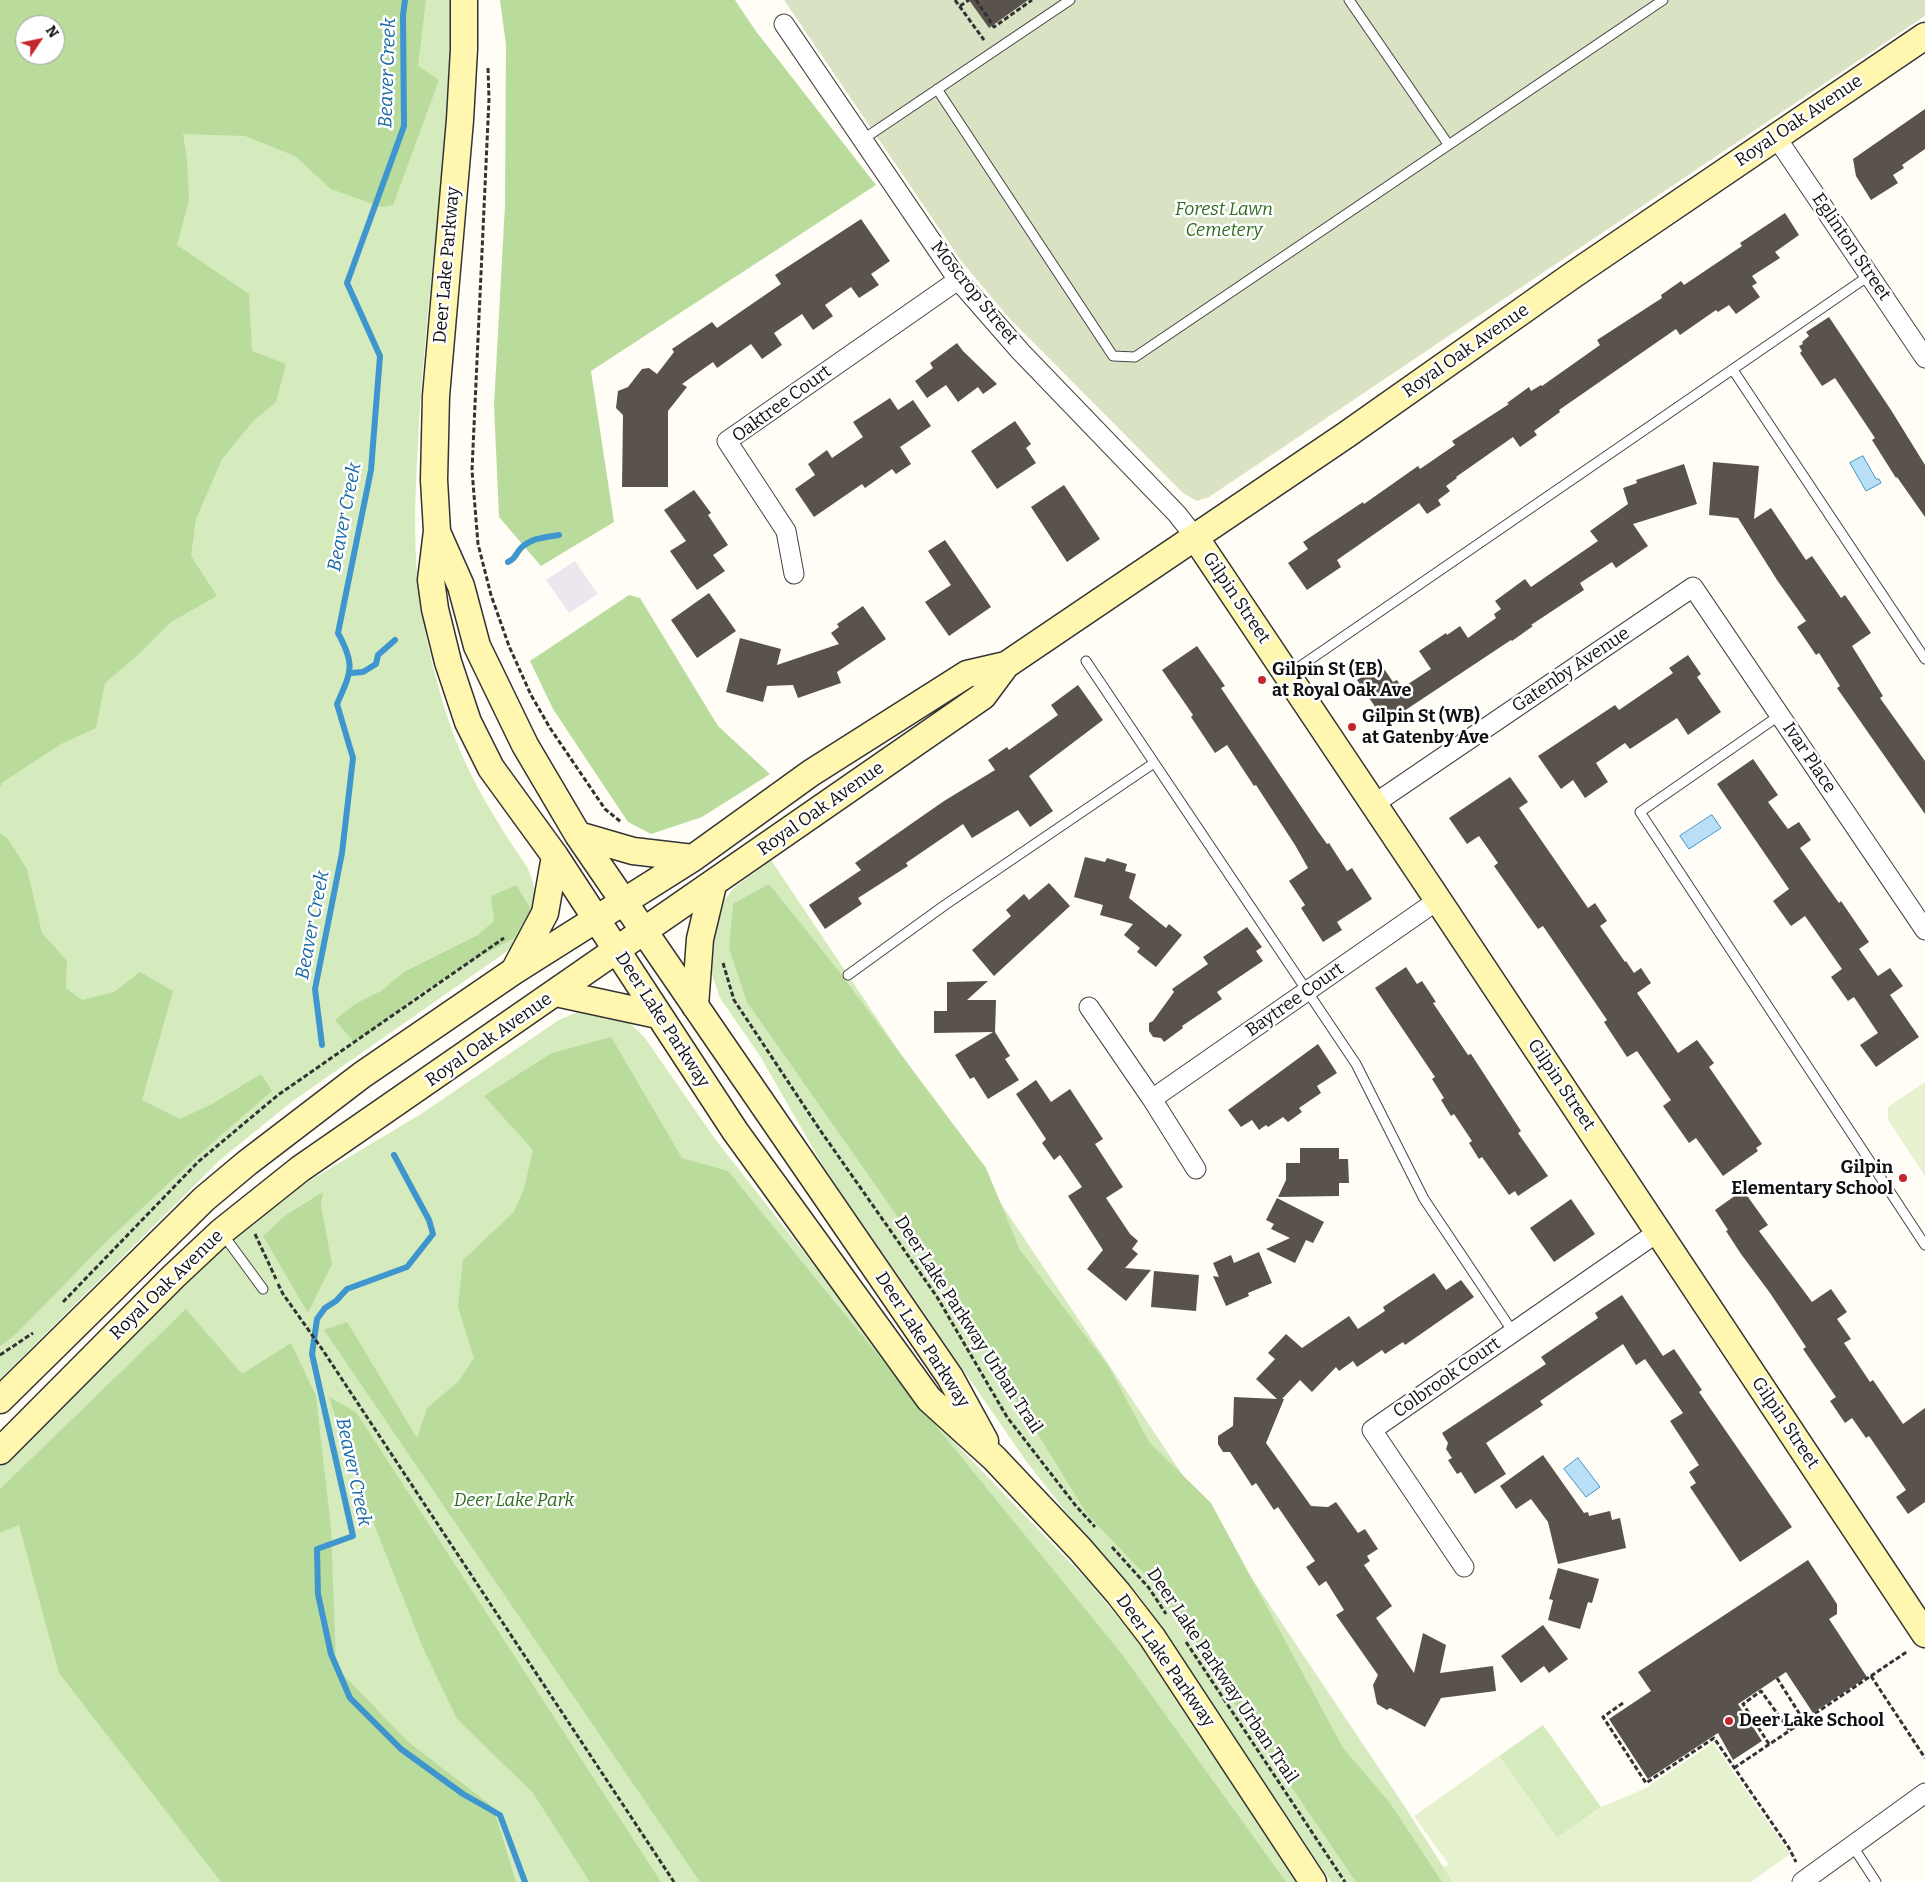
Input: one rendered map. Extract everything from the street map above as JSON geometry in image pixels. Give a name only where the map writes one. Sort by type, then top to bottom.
[{"type":"main road","name":"Deer Lake Parkway","points":[[464,0],[464,49],[460,120],[436,396],[434,480],[437,531],[431,580],[437,618],[457,691],[468,722],[491,768],[555,856],[735,1131],[928,1399],[994,1458],[1118,1593],[1152,1637],[1313,1882]]},
{"type":"main road","name":"Royal Oak Avenue","points":[[0,1451],[173,1277],[221,1232],[300,1170],[983,696],[1006,666],[1346,435],[1564,281],[1925,36]]},
{"type":"main road","name":"Deer Lake Parkway","points":[[437,531],[461,586],[476,646],[525,745],[578,835],[950,1377],[994,1458]]},
{"type":"main road","name":"Gilpin Street","points":[[1195,537],[1658,1232],[1916,1643]]},
{"type":"main road","name":"Royal Oak Avenue","points":[[0,1400],[204,1198],[362,1075],[514,972],[693,858],[811,773],[967,674],[1006,666]]},
{"type":"main road","points":[[578,835],[633,851],[693,858]]},
{"type":"main road","points":[[514,972],[545,913],[555,856]]},
{"type":"main road","points":[[695,1006],[700,939],[712,885]]},
{"type":"main road","points":[[556,993],[658,1015]]},
{"type":"street","name":"Moscrop Street","points":[[784,24],[958,280],[1020,351],[1177,514],[1195,537]]},
{"type":"street","name":"Eglinton Street","points":[[1776,136],[1925,358]]},
{"type":"street","name":"Oaktree Court","points":[[794,574],[786,531],[727,441],[958,280]]},
{"type":"street","name":"Ivar Place","points":[[1693,586],[1925,930]]},
{"type":"street","name":"Gatenby Avenue","points":[[1374,804],[1693,586]]},
{"type":"street","name":"Baytree Court","points":[[1152,1099],[1438,900]]},
{"type":"street","points":[[1089,1008],[1152,1099],[1196,1169]]},
{"type":"street","name":"Colbrook Court","points":[[1464,1567],[1372,1430],[1658,1232]]},
{"type":"street","points":[[1802,1882],[1925,1793]]},
{"type":"lane","points":[[862,140],[1070,0]]},
{"type":"lane","points":[[1349,0],[1448,144]]},
{"type":"lane","points":[[937,89],[1113,356],[1135,357],[1663,0]]},
{"type":"lane","points":[[1287,676],[1870,276]]},
{"type":"lane","points":[[1733,370],[1925,659]]},
{"type":"lane","points":[[1086,661],[1356,1064],[1424,1200],[1513,1332]]},
{"type":"lane","points":[[1780,715],[1640,812],[1925,1245]]},
{"type":"lane","points":[[848,975],[946,905],[1154,763]]},
{"type":"lane","points":[[221,1232],[263,1289]]},
{"type":"lane","points":[[1852,1845],[1876,1882]]},
{"type":"path","points":[[955,0],[993,52]]},
{"type":"path","points":[[960,6],[969,0]]},
{"type":"path","points":[[976,0],[994,28],[1032,0]]},
{"type":"path","points":[[488,60],[489,99],[472,470],[478,544],[494,603],[509,646],[531,695],[550,728],[605,809],[628,827]]},
{"type":"path","name":"Deer Lake Parkway Urban Trail","points":[[721,958],[734,1000],[820,1130],[938,1297],[1007,1417],[1096,1529]]},
{"type":"path","points":[[254,1232],[283,1294],[322,1349],[674,1882]]},
{"type":"path","points":[[0,1355],[34,1332]]},
{"type":"path","name":"Deer Lake Parkway Urban Trail","points":[[1109,1544],[1149,1588],[1170,1619]]},
{"type":"path","name":"Deer Lake Parkway Urban Trail","points":[[1181,1634],[1345,1882]]},
{"type":"path","points":[[1734,1768],[1871,1676],[1916,1643]]},
{"type":"path","points":[[1871,1676],[1925,1758]]},
{"type":"path","points":[[1777,1678],[1804,1721]]},
{"type":"path","points":[[1769,1744],[1743,1704],[1761,1691],[1790,1731]]},
{"type":"path","points":[[1623,1703],[1603,1717],[1646,1783],[1714,1738],[1789,1848]]},
{"type":"shaded area","points":[[575,561],[598,594],[569,613],[546,580]]},
{"type":"green space","points":[[0,0],[451,0],[447,106],[419,425],[415,508],[417,570],[427,640],[449,722],[473,779],[527,867],[535,891],[534,910],[513,947],[290,1103],[220,1160],[0,1379]]},
{"type":"green space","points":[[0,0],[426,0],[418,66],[439,80],[393,205],[381,207],[331,189],[295,156],[245,136],[183,134],[187,160],[189,200],[177,245],[249,294],[252,351],[286,364],[276,402],[254,420],[222,459],[196,519],[191,556],[217,596],[171,622],[139,654],[105,683],[96,728],[61,744],[3,782],[0,787]]},
{"type":"green space","points":[[500,0],[735,0],[755,30],[876,185],[591,371],[614,522],[541,566],[499,517],[494,405],[505,205],[506,45]]},
{"type":"green space","name":"Forest Lawn Cemetery","points":[[784,0],[1925,0],[1925,16],[1209,497],[1197,501],[1183,493],[1009,318],[962,262]]},
{"type":"green space","points":[[629,595],[640,598],[718,726],[770,774],[702,817],[651,834],[628,822],[553,709],[530,661]]},
{"type":"green space","points":[[0,833],[8,839],[27,869],[42,933],[67,961],[66,988],[82,1000],[114,992],[140,972],[173,991],[142,1100],[180,1119],[212,1104],[261,1074],[272,1091],[204,1150],[106,1242],[16,1334],[0,1346]]},
{"type":"green space","points":[[771,860],[1407,1810],[1453,1882],[1331,1882],[1160,1625],[1140,1597],[1077,1526],[1026,1461],[823,1166],[760,1056],[720,998],[712,975],[709,952],[721,904],[734,888]]},
{"type":"green space","points":[[769,884],[834,965],[986,1168],[1020,1250],[1109,1367],[1149,1442],[1211,1503],[1343,1748],[1390,1803],[1442,1882],[1356,1882],[1151,1581],[1087,1514],[949,1290],[747,1002],[729,948],[733,904]]},
{"type":"green space","points":[[516,885],[531,909],[514,938],[468,963],[419,994],[372,1031],[353,1041],[335,1020],[355,1004],[381,991],[404,972],[478,935],[494,921],[491,896]]},
{"type":"green space","name":"Deer Lake Park","points":[[582,1010],[625,1018],[645,1038],[715,1139],[920,1400],[958,1446],[1088,1581],[1142,1647],[1296,1882],[0,1882],[0,1466],[202,1266],[244,1230],[299,1187],[421,1114],[559,1020]]},
{"type":"green space","points":[[611,1037],[682,1158],[728,1171],[1121,1653],[1286,1882],[700,1882],[324,1330],[347,1322],[417,1438],[427,1408],[459,1381],[474,1358],[458,1307],[463,1260],[514,1212],[524,1189],[533,1150],[484,1096],[552,1053]]},
{"type":"green space","points":[[1925,1082],[1925,1176],[1888,1120],[1888,1107]]},
{"type":"green space","points":[[323,1192],[321,1206],[332,1264],[308,1313],[263,1236],[286,1215]]},
{"type":"green space","points":[[186,1309],[242,1374],[291,1343],[316,1396],[331,1528],[336,1667],[407,1741],[493,1807],[516,1882],[221,1882],[59,1673],[19,1525],[0,1533],[0,1489]]},
{"type":"green space","points":[[329,1397],[356,1412],[661,1882],[590,1882],[533,1793],[457,1719],[423,1648],[355,1476]]},
{"type":"green space","points":[[1543,1725],[1601,1807],[1557,1838],[1499,1756]]},
{"type":"green space","points":[[1713,1743],[1790,1854],[1751,1882],[1453,1882],[1443,1867],[1449,1865],[1414,1816],[1499,1756],[1557,1838],[1601,1807],[1646,1788]]},
{"type":"water","points":[[1863,456],[1876,479],[1879,479],[1881,483],[1866,491],[1850,463]]},
{"type":"water","points":[[1712,815],[1721,828],[1689,849],[1680,836]]},
{"type":"water","points":[[1578,1458],[1600,1487],[1586,1497],[1564,1469]]},
{"type":"building","points":[[969,0],[1028,0],[989,28]]},
{"type":"building","points":[[1925,109],[1925,149],[1902,165],[1904,168],[1893,175],[1898,183],[1871,200],[1856,176],[1853,159]]},
{"type":"building","points":[[1785,213],[1799,235],[1775,252],[1780,258],[1752,276],[1757,283],[1752,286],[1760,297],[1736,314],[1729,305],[1718,312],[1716,310],[1680,335],[1676,329],[1559,410],[1560,412],[1534,431],[1537,435],[1520,447],[1513,437],[1456,477],[1446,486],[1450,491],[1438,500],[1441,505],[1427,514],[1419,503],[1337,560],[1341,567],[1307,590],[1288,563],[1308,549],[1303,542],[1363,502],[1364,504],[1418,466],[1420,469],[1455,445],[1452,441],[1509,404],[1507,403],[1529,387],[1531,391],[1542,386],[1600,345],[1597,340],[1662,298],[1661,295],[1681,281],[1684,285],[1742,246],[1740,243]]},
{"type":"building","points":[[861,219],[890,261],[871,274],[879,285],[859,298],[851,287],[825,305],[833,316],[813,330],[802,314],[774,333],[782,345],[762,359],[751,344],[717,368],[713,362],[682,384],[687,387],[668,411],[668,487],[622,487],[623,415],[616,408],[618,391],[628,387],[642,369],[649,368],[657,374],[674,352],[672,349],[712,322],[717,328],[781,284],[775,275]]},
{"type":"building","points":[[1829,317],[1925,465],[1925,517],[1896,478],[1872,440],[1875,438],[1835,378],[1822,386],[1800,353],[1802,351],[1799,346],[1809,336],[1806,332]]},
{"type":"building","points":[[957,343],[997,384],[983,394],[978,387],[958,402],[946,385],[927,398],[915,381],[933,368],[930,363]]},
{"type":"building","points":[[890,398],[898,410],[913,400],[931,426],[900,447],[911,464],[896,474],[892,469],[865,488],[862,484],[814,517],[795,489],[815,475],[808,464],[827,450],[832,458],[863,437],[853,422]]},
{"type":"building","points":[[1015,421],[1031,444],[1026,448],[1036,463],[997,489],[971,451]]},
{"type":"building","points":[[1713,462],[1759,466],[1754,519],[1771,508],[1806,560],[1812,556],[1841,598],[1845,595],[1871,633],[1852,646],[1883,696],[1880,698],[1925,761],[1925,814],[1837,688],[1840,686],[1819,653],[1816,655],[1797,627],[1806,621],[1777,580],[1738,518],[1709,515]]},
{"type":"building","points":[[1684,464],[1697,504],[1633,524],[1648,546],[1616,568],[1612,562],[1580,583],[1584,590],[1531,625],[1533,626],[1512,641],[1386,723],[1357,680],[1381,664],[1393,682],[1397,680],[1402,688],[1431,669],[1419,651],[1460,626],[1468,638],[1496,618],[1494,614],[1501,609],[1495,601],[1525,579],[1531,587],[1598,541],[1590,531],[1628,504],[1623,488],[1637,483],[1636,480]]},
{"type":"building","points":[[1064,485],[1100,539],[1067,562],[1031,507]]},
{"type":"building","points":[[694,490],[711,513],[708,515],[728,545],[713,555],[725,571],[697,590],[670,551],[686,541],[664,510]]},
{"type":"building","points":[[945,540],[991,607],[949,636],[925,602],[951,585],[928,551]]},
{"type":"building","points":[[709,593],[736,631],[697,658],[671,620]]},
{"type":"building","points":[[863,606],[886,639],[837,672],[841,683],[798,698],[793,685],[767,686],[763,702],[726,692],[740,638],[781,649],[777,665],[839,644],[831,633],[839,627],[837,624]]},
{"type":"building","points":[[1197,646],[1225,686],[1221,688],[1317,830],[1327,844],[1329,843],[1347,871],[1352,868],[1372,899],[1337,922],[1342,930],[1323,942],[1301,908],[1305,905],[1289,881],[1308,868],[1295,845],[1227,745],[1215,753],[1191,717],[1193,715],[1162,670]]},
{"type":"building","points":[[1688,655],[1701,674],[1697,677],[1721,712],[1688,735],[1677,718],[1630,749],[1625,743],[1596,763],[1608,782],[1585,798],[1573,780],[1561,789],[1538,756],[1615,705],[1619,710],[1673,673],[1669,668]]},
{"type":"building","points":[[1078,685],[1103,720],[1029,776],[1053,811],[1030,827],[1018,810],[972,838],[963,824],[906,863],[908,866],[858,898],[862,904],[825,929],[809,905],[861,870],[855,863],[944,801],[995,770],[988,760],[1007,747],[1009,750],[1058,715],[1051,705]]},
{"type":"building","points":[[1753,759],[1778,795],[1768,802],[1788,829],[1799,822],[1811,840],[1800,848],[1839,903],[1841,901],[1869,942],[1859,949],[1878,976],[1890,968],[1903,986],[1890,995],[1919,1037],[1876,1067],[1860,1045],[1878,1033],[1854,997],[1848,1001],[1831,977],[1842,969],[1805,916],[1791,926],[1773,901],[1789,889],[1717,784]]},
{"type":"building","points":[[1510,777],[1528,802],[1519,808],[1588,908],[1595,903],[1607,921],[1600,926],[1625,962],[1634,973],[1641,968],[1651,983],[1637,993],[1678,1053],[1697,1040],[1714,1063],[1709,1067],[1762,1144],[1756,1148],[1758,1151],[1723,1176],[1696,1138],[1689,1143],[1663,1106],[1671,1100],[1637,1051],[1627,1057],[1604,1022],[1607,1020],[1543,926],[1538,929],[1494,866],[1498,863],[1479,836],[1467,844],[1449,818]]},
{"type":"building","points":[[1085,857],[1105,862],[1107,858],[1127,864],[1125,871],[1136,874],[1129,898],[1166,928],[1169,924],[1182,935],[1156,967],[1137,952],[1140,948],[1124,935],[1133,924],[1100,915],[1103,905],[1074,897]]},
{"type":"building","points":[[1049,883],[1070,906],[994,976],[972,950],[1011,916],[1006,910],[1024,894],[1029,900]]},
{"type":"building","points":[[1247,927],[1262,947],[1256,951],[1263,961],[1217,992],[1222,999],[1182,1026],[1183,1028],[1164,1042],[1161,1038],[1153,1037],[1149,1031],[1149,1023],[1153,1021],[1174,992],[1172,989],[1208,964],[1203,957]]},
{"type":"building","points":[[1406,967],[1417,984],[1422,981],[1436,1002],[1433,1003],[1468,1055],[1471,1054],[1521,1131],[1518,1133],[1548,1176],[1518,1196],[1515,1191],[1509,1195],[1482,1157],[1479,1159],[1469,1143],[1472,1141],[1454,1114],[1451,1116],[1441,1100],[1444,1098],[1432,1079],[1435,1077],[1375,988]]},
{"type":"building","points":[[988,981],[967,1000],[996,1000],[995,1032],[1010,1056],[1005,1059],[1019,1080],[988,1099],[974,1077],[970,1079],[955,1055],[993,1032],[934,1033],[934,1011],[947,1011],[947,982]]},
{"type":"building","points":[[1318,1044],[1337,1073],[1317,1086],[1321,1093],[1299,1108],[1302,1112],[1288,1122],[1283,1117],[1268,1127],[1266,1125],[1259,1130],[1252,1120],[1241,1127],[1228,1110]]},
{"type":"building","points":[[1036,1080],[1051,1102],[1070,1089],[1103,1139],[1095,1144],[1123,1187],[1106,1198],[1130,1234],[1138,1241],[1132,1249],[1138,1254],[1125,1268],[1151,1270],[1126,1301],[1087,1269],[1103,1250],[1068,1196],[1082,1187],[1060,1155],[1054,1160],[1042,1143],[1046,1139],[1016,1094]]},
{"type":"building","points":[[1300,1148],[1339,1148],[1339,1159],[1348,1159],[1349,1183],[1339,1183],[1339,1196],[1278,1197],[1286,1180],[1286,1163],[1300,1163]]},
{"type":"building","points":[[1743,1190],[1768,1225],[1759,1231],[1812,1302],[1831,1289],[1847,1312],[1837,1319],[1851,1339],[1844,1343],[1870,1382],[1873,1380],[1903,1424],[1925,1408],[1925,1502],[1908,1514],[1896,1497],[1906,1490],[1869,1436],[1866,1438],[1852,1418],[1845,1423],[1830,1401],[1836,1397],[1803,1349],[1806,1347],[1741,1254],[1715,1210]]},
{"type":"building","points":[[1277,1198],[1324,1222],[1313,1243],[1306,1240],[1295,1263],[1266,1249],[1290,1238],[1271,1229],[1274,1224],[1266,1220]]},
{"type":"building","points":[[1571,1199],[1595,1234],[1554,1262],[1530,1228]]},
{"type":"building","points":[[1259,1252],[1272,1283],[1248,1293],[1249,1296],[1226,1306],[1213,1276],[1219,1277],[1213,1263],[1231,1255],[1234,1263]]},
{"type":"building","points":[[1154,1271],[1199,1275],[1196,1311],[1151,1307]]},
{"type":"building","points":[[1434,1273],[1446,1290],[1461,1280],[1474,1297],[1405,1345],[1403,1342],[1385,1354],[1382,1350],[1357,1367],[1353,1361],[1339,1371],[1336,1367],[1312,1392],[1300,1380],[1282,1399],[1284,1399],[1266,1443],[1311,1506],[1328,1507],[1336,1502],[1358,1533],[1365,1529],[1378,1549],[1367,1556],[1370,1561],[1364,1565],[1392,1606],[1376,1618],[1414,1673],[1423,1633],[1446,1645],[1440,1673],[1493,1666],[1496,1691],[1441,1698],[1425,1727],[1390,1708],[1387,1710],[1377,1704],[1373,1685],[1378,1675],[1336,1615],[1344,1610],[1326,1581],[1319,1586],[1306,1567],[1315,1561],[1278,1507],[1274,1510],[1256,1483],[1252,1486],[1230,1452],[1223,1452],[1218,1444],[1218,1436],[1233,1426],[1234,1397],[1277,1399],[1256,1379],[1275,1359],[1268,1353],[1286,1334],[1302,1348],[1349,1316],[1358,1329],[1385,1311],[1383,1307]]},
{"type":"building","points":[[1622,1295],[1663,1356],[1674,1349],[1702,1390],[1699,1392],[1792,1527],[1740,1562],[1690,1487],[1696,1483],[1689,1472],[1699,1465],[1670,1421],[1683,1413],[1645,1359],[1636,1365],[1623,1344],[1540,1401],[1543,1405],[1486,1443],[1506,1474],[1475,1494],[1461,1472],[1457,1474],[1448,1460],[1452,1458],[1446,1449],[1448,1443],[1442,1433],[1546,1364],[1541,1357],[1598,1318],[1595,1313]]},
{"type":"building","points":[[1543,1455],[1584,1513],[1588,1512],[1589,1516],[1610,1511],[1612,1520],[1620,1518],[1626,1548],[1558,1564],[1548,1522],[1531,1499],[1516,1509],[1500,1486]]},
{"type":"building","points":[[1808,1560],[1837,1604],[1837,1614],[1829,1619],[1867,1677],[1813,1713],[1786,1672],[1738,1704],[1762,1741],[1733,1760],[1718,1733],[1648,1779],[1609,1719],[1651,1691],[1638,1672]]},
{"type":"building","points":[[1558,1568],[1599,1579],[1592,1603],[1588,1602],[1580,1629],[1548,1620],[1553,1600],[1549,1599]]},
{"type":"building","points":[[1543,1625],[1568,1659],[1549,1673],[1544,1666],[1521,1683],[1501,1656]]},
{"type":"waterway","name":"Beaver Creek","points":[[322,1045],[315,989],[342,853],[353,758],[337,704],[350,669],[344,644],[338,633],[371,470],[380,356],[347,283],[404,126],[403,15],[405,0]]},
{"type":"waterway","points":[[508,562],[529,542],[539,538],[559,535]]},
{"type":"waterway","points":[[351,673],[363,672],[376,664],[378,655],[395,640]]},
{"type":"waterway","name":"Beaver Creek","points":[[394,1155],[429,1220],[433,1234],[407,1267],[347,1289],[336,1301],[325,1308],[317,1319],[312,1354],[353,1536],[317,1549],[318,1594],[331,1654],[350,1698],[401,1749],[463,1794],[500,1815],[525,1882]]},
{"type":"place","name":"Gilpin St (EB) at Royal Oak Ave","points":[[1262,680]]},
{"type":"place","name":"Gilpin St (WB) at Gatenby Ave","points":[[1352,727]]},
{"type":"place","name":"Gilpin Elementary School","points":[[1903,1178]]},
{"type":"place","name":"Deer Lake School","points":[[1729,1721]]}]
